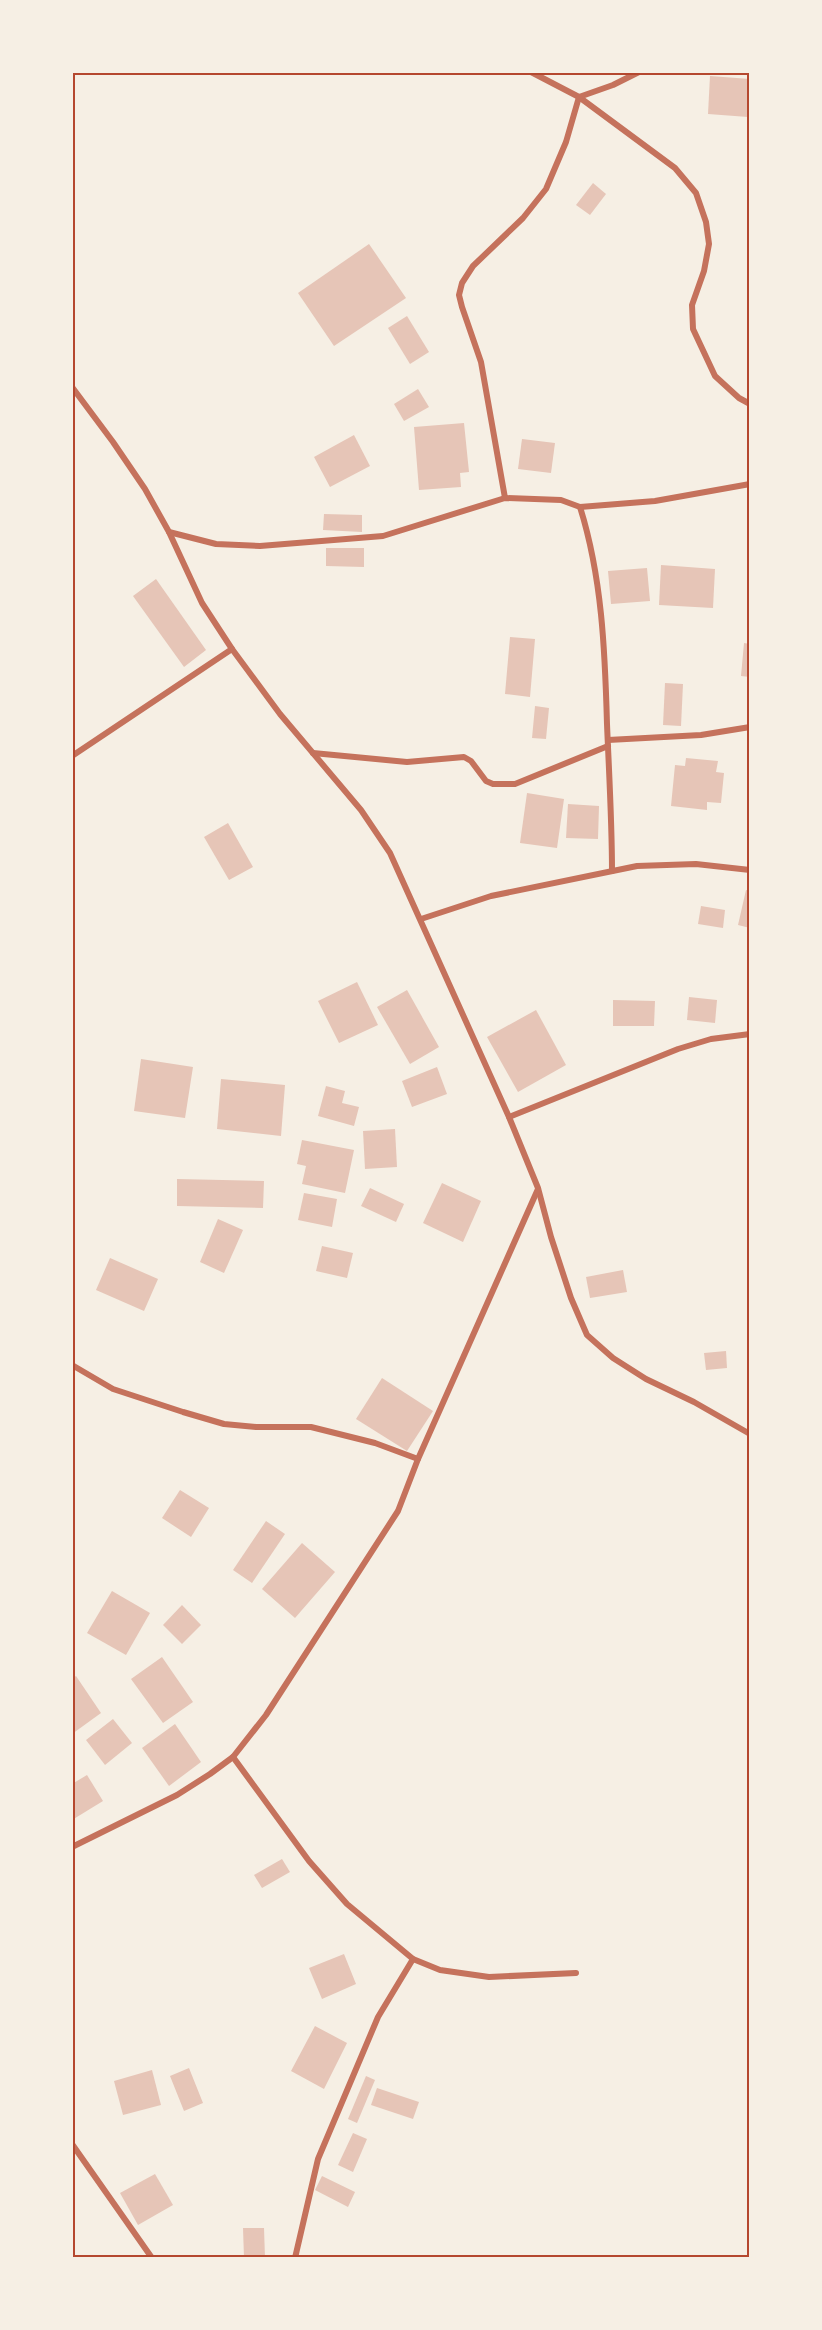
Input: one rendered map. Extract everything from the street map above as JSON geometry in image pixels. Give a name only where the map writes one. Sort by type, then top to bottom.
[{"type":"street","points":[[531,72],[579,97],[675,168],[696,193],[706,222],[709,244],[704,271],[692,305],[693,329],[715,376],[739,398],[750,404]]},
{"type":"street","points":[[579,97],[613,85],[639,72]]},
{"type":"street","points":[[505,498],[481,362],[459,294],[462,283],[473,266],[523,218],[546,189],[566,142],[579,97]]},
{"type":"street","points":[[72,387],[132,471],[169,532],[202,603],[232,649],[280,714],[361,810],[390,853],[509,1117],[538,1188],[571,1299],[587,1335],[613,1359],[750,1434]]},
{"type":"street","points":[[169,532],[216,544],[260,546],[383,536],[505,498],[561,500],[580,507],[655,501],[750,484]]},
{"type":"street","points":[[580,507],[588,533],[596,577],[605,668],[612,800],[612,871]]},
{"type":"street","points":[[72,756],[232,649]]},
{"type":"street","points":[[313,753],[407,762],[464,757],[471,761],[486,781],[505,785],[515,784],[556,769],[608,743],[700,735],[750,727]]},
{"type":"street","points":[[421,919],[491,896],[662,863],[750,870]]},
{"type":"street","points":[[509,1117],[678,1049],[711,1039],[750,1034]]},
{"type":"street","points":[[72,1847],[177,1795],[210,1774],[233,1757],[266,1715],[398,1511],[418,1459],[538,1188]]},
{"type":"street","points":[[72,1365],[113,1389],[224,1424],[256,1427],[311,1427],[366,1440],[418,1459]]},
{"type":"street","points":[[233,1757],[309,1861],[347,1904],[413,1959],[440,1970],[489,1977],[576,1973]]},
{"type":"street","points":[[295,2258],[318,2159],[378,2017],[413,1959]]},
{"type":"street","points":[[72,2144],[152,2258]]},
{"type":"building","points":[[710,76],[750,79],[748,117],[708,114]]},
{"type":"building","points":[[593,183],[606,194],[590,215],[576,205]]},
{"type":"building","points":[[369,244],[406,298],[334,346],[298,293]]},
{"type":"building","points":[[407,316],[429,352],[410,364],[388,328]]},
{"type":"building","points":[[418,389],[429,407],[404,421],[394,404]]},
{"type":"building","points":[[464,423],[469,472],[460,473],[461,487],[419,490],[414,427]]},
{"type":"building","points":[[354,435],[370,466],[330,487],[314,457]]},
{"type":"building","points":[[522,439],[555,443],[551,473],[518,469]]},
{"type":"building","points":[[324,514],[362,515],[362,532],[323,530]]},
{"type":"building","points":[[326,548],[364,548],[364,567],[326,566]]},
{"type":"building","points":[[661,565],[715,569],[713,608],[659,605]]},
{"type":"building","points":[[647,568],[650,601],[611,604],[608,571]]},
{"type":"building","points":[[156,579],[206,650],[184,667],[133,596]]},
{"type":"building","points":[[510,637],[535,639],[530,697],[505,694]]},
{"type":"building","points":[[744,643],[750,644],[750,677],[741,676]]},
{"type":"building","points":[[665,683],[683,684],[681,726],[663,725]]},
{"type":"building","points":[[535,706],[549,708],[546,739],[532,738]]},
{"type":"building","points":[[686,758],[718,761],[716,772],[724,773],[721,803],[707,802],[707,810],[671,806],[675,765],[685,766]]},
{"type":"building","points":[[527,793],[564,799],[557,848],[520,843]]},
{"type":"building","points":[[568,804],[599,806],[598,839],[566,838]]},
{"type":"building","points":[[228,823],[253,867],[229,880],[204,837]]},
{"type":"building","points":[[746,890],[750,891],[750,928],[738,925]]},
{"type":"building","points":[[701,906],[725,910],[723,928],[698,924]]},
{"type":"building","points":[[357,982],[378,1025],[339,1043],[318,1001]]},
{"type":"building","points":[[407,990],[439,1047],[410,1064],[377,1007]]},
{"type":"building","points":[[689,997],[717,1000],[715,1023],[687,1020]]},
{"type":"building","points":[[613,1000],[655,1001],[654,1026],[613,1026]]},
{"type":"building","points":[[536,1010],[566,1065],[518,1092],[487,1037]]},
{"type":"building","points":[[141,1059],[193,1067],[185,1118],[134,1111]]},
{"type":"building","points":[[437,1067],[447,1094],[412,1107],[402,1081]]},
{"type":"building","points":[[221,1079],[285,1085],[281,1136],[217,1129]]},
{"type":"building","points":[[326,1086],[345,1091],[342,1103],[359,1107],[354,1126],[318,1116]]},
{"type":"building","points":[[395,1129],[397,1167],[365,1169],[363,1131]]},
{"type":"building","points":[[302,1140],[354,1150],[345,1193],[302,1184],[306,1166],[297,1164]]},
{"type":"building","points":[[177,1179],[264,1181],[263,1208],[177,1206]]},
{"type":"building","points":[[442,1183],[481,1201],[463,1242],[423,1223]]},
{"type":"building","points":[[370,1188],[404,1204],[396,1222],[361,1206]]},
{"type":"building","points":[[304,1193],[337,1199],[332,1227],[298,1220]]},
{"type":"building","points":[[218,1219],[243,1230],[224,1273],[200,1262]]},
{"type":"building","points":[[322,1246],[353,1253],[347,1278],[316,1271]]},
{"type":"building","points":[[110,1258],[158,1279],[144,1311],[96,1290]]},
{"type":"building","points":[[623,1270],[627,1292],[590,1298],[586,1277]]},
{"type":"building","points":[[726,1351],[727,1368],[706,1370],[704,1353]]},
{"type":"building","points":[[382,1378],[433,1411],[407,1451],[356,1419]]},
{"type":"building","points":[[180,1490],[209,1508],[191,1537],[162,1518]]},
{"type":"building","points":[[266,1521],[285,1534],[252,1583],[233,1570]]},
{"type":"building","points":[[302,1543],[335,1572],[295,1618],[262,1589]]},
{"type":"building","points":[[112,1591],[150,1613],[126,1655],[87,1633]]},
{"type":"building","points":[[182,1605],[201,1625],[182,1644],[163,1625]]},
{"type":"building","points":[[162,1657],[193,1702],[163,1723],[131,1679]]},
{"type":"building","points":[[76,1676],[101,1713],[72,1734],[72,1679]]},
{"type":"building","points":[[113,1719],[132,1743],[105,1765],[86,1740]]},
{"type":"building","points":[[175,1724],[201,1762],[169,1786],[142,1748]]},
{"type":"building","points":[[87,1775],[103,1801],[72,1820],[72,1784]]},
{"type":"building","points":[[282,1859],[290,1872],[262,1888],[254,1875]]},
{"type":"building","points":[[344,1954],[356,1984],[322,1999],[309,1968]]},
{"type":"building","points":[[315,2026],[347,2043],[324,2089],[291,2071]]},
{"type":"building","points":[[189,2068],[203,2103],[184,2111],[170,2076]]},
{"type":"building","points":[[152,2070],[161,2105],[123,2115],[114,2081]]},
{"type":"building","points":[[366,2076],[375,2080],[357,2123],[348,2119]]},
{"type":"building","points":[[377,2088],[419,2102],[413,2119],[371,2105]]},
{"type":"building","points":[[353,2133],[367,2139],[353,2172],[338,2165]]},
{"type":"building","points":[[155,2174],[173,2205],[138,2225],[120,2193]]},
{"type":"building","points":[[322,2176],[355,2192],[348,2207],[315,2190]]},
{"type":"building","points":[[243,2228],[264,2228],[265,2258],[244,2258]]}]
